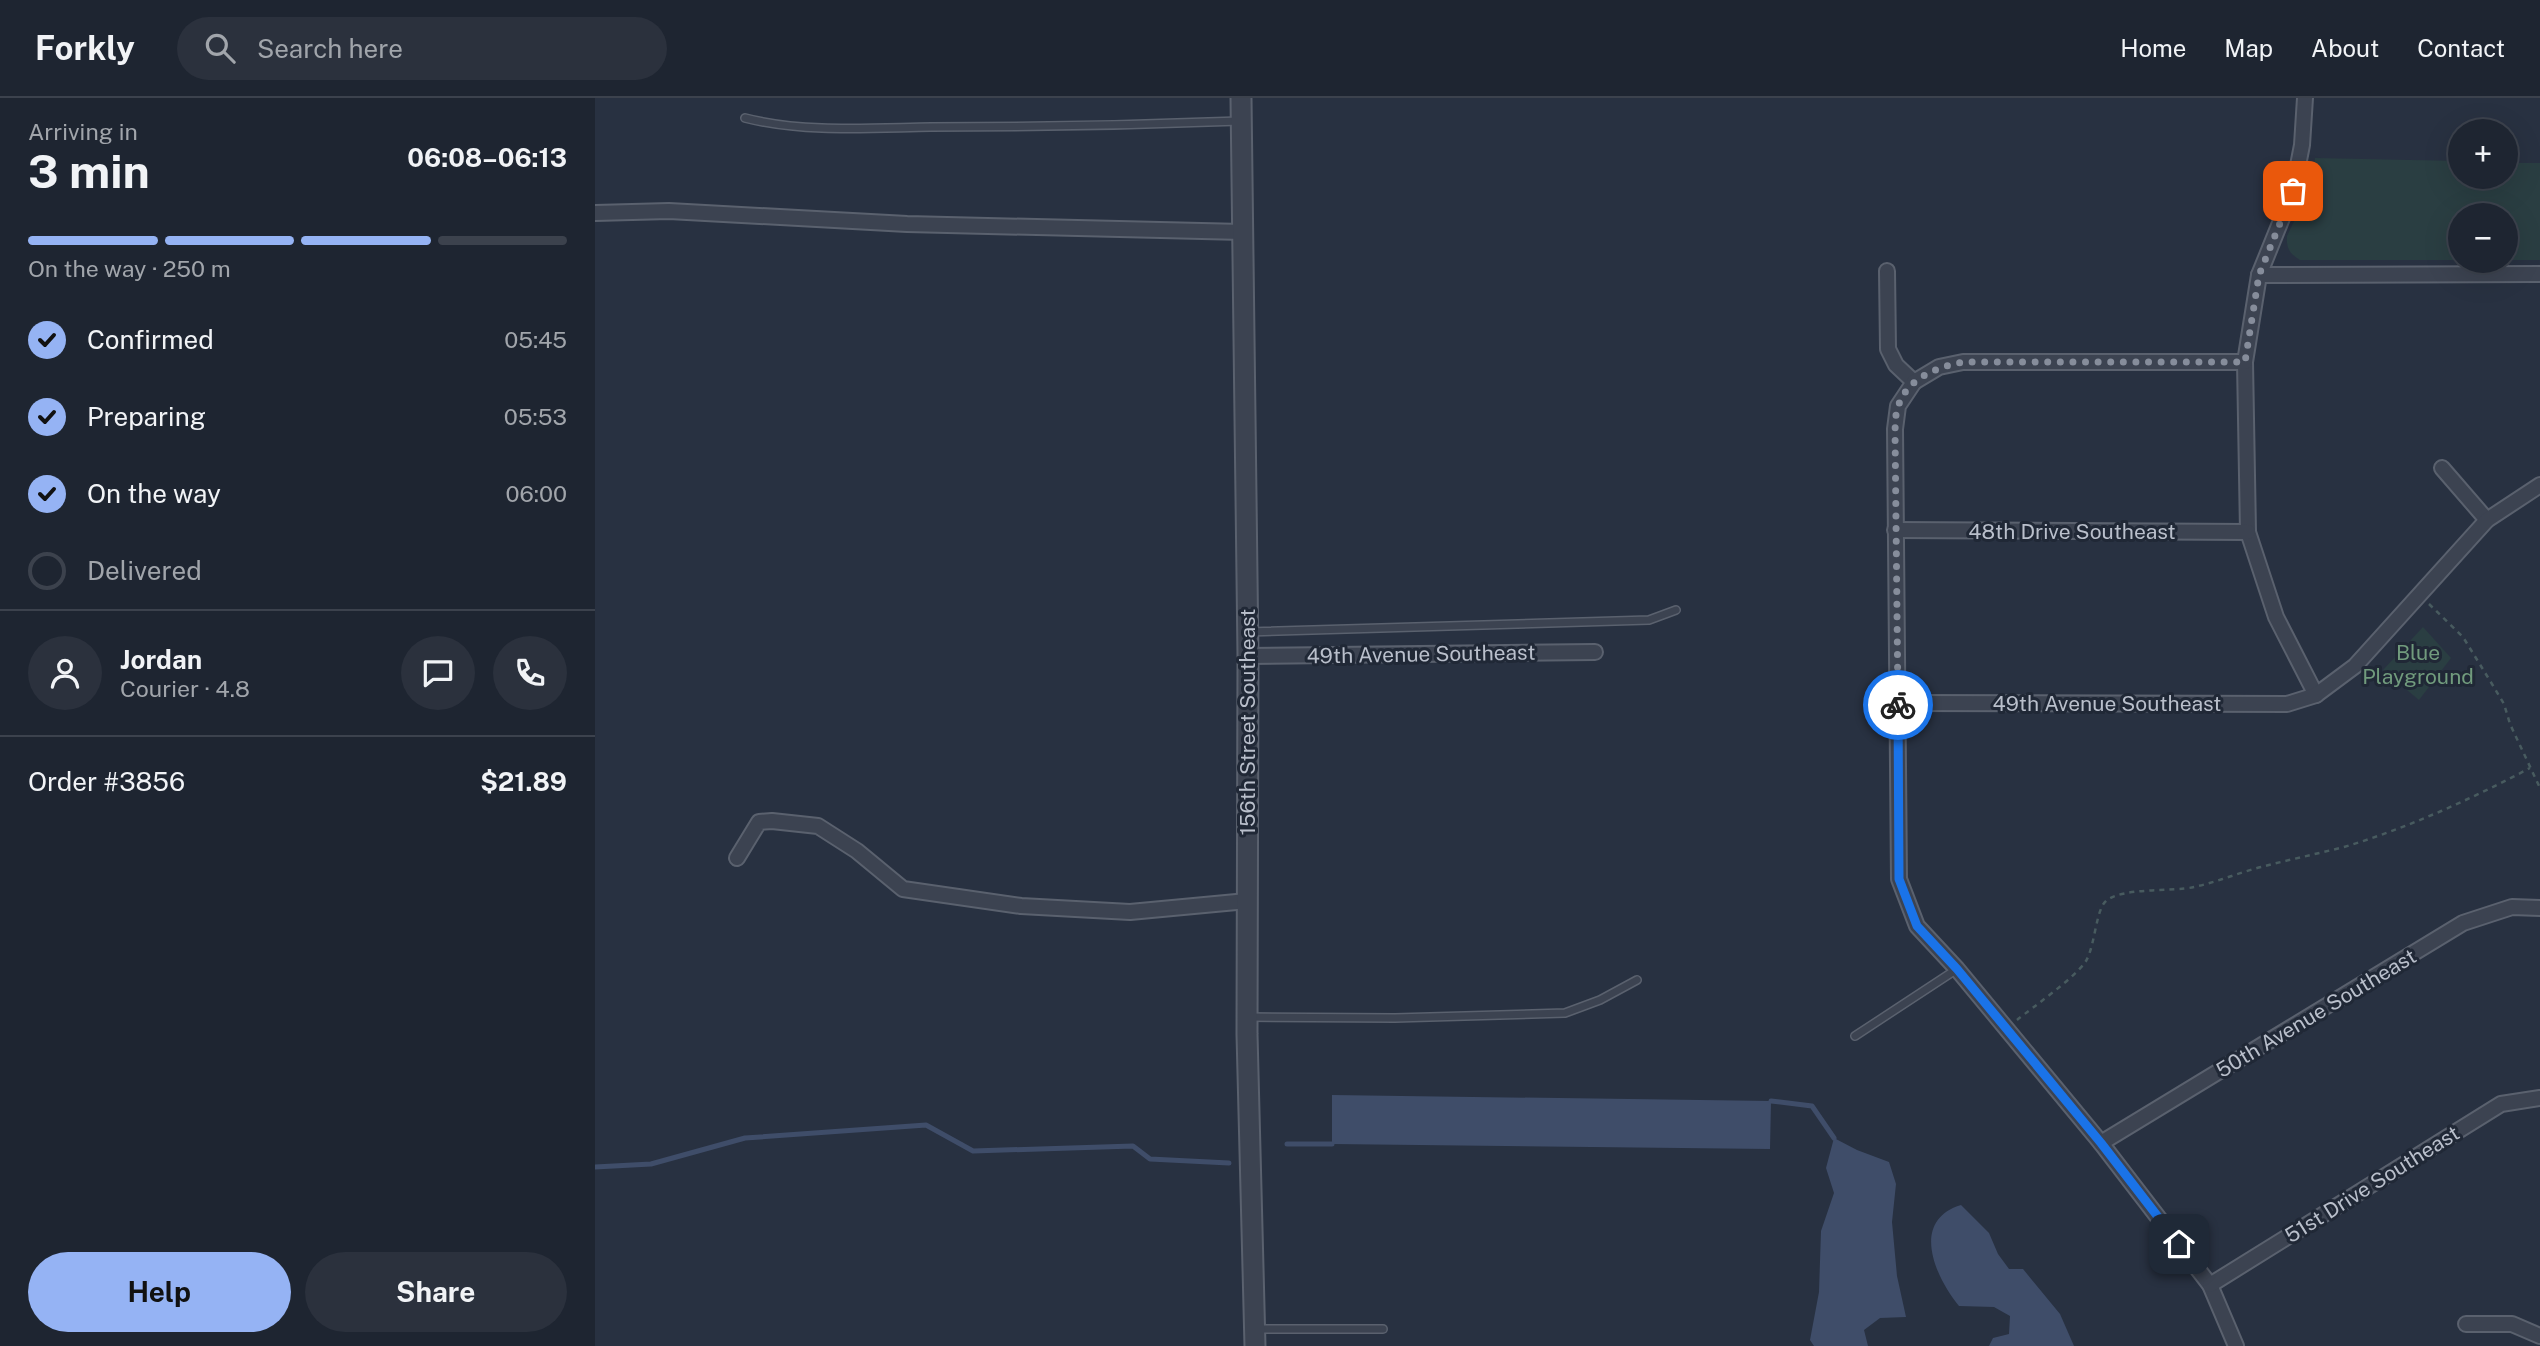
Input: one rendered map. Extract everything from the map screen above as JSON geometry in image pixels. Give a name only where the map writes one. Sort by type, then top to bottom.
[{"type":"street","name":"156th Street Southeast","points":[[1241,98],[1248,656],[1247,1017],[1256,1337]]},
{"type":"street","points":[[2305,98],[2302,145],[2293,191],[2259,275],[2245,362],[2248,532],[2276,617],[2316,695],[2355,666],[2487,520],[2540,485]]},
{"type":"street","points":[[595,213],[669,211],[908,224],[1243,232]]},
{"type":"street","points":[[1887,271],[1888,349],[1896,365],[1914,382]]},
{"type":"street","points":[[2259,275],[2540,274]]},
{"type":"street","points":[[2236,1346],[2210,1285],[2101,1143],[1957,969],[1917,926],[1899,879],[1895,429],[1898,406],[1914,382],[1939,367],[1963,362],[2245,362]]},
{"type":"street","points":[[2442,468],[2487,520]]},
{"type":"street","name":"48th Drive Southeast","points":[[1895,530],[2248,532]]},
{"type":"street","name":"49th Avenue Southeast","points":[[1248,656],[1595,652]]},
{"type":"street","name":"49th Avenue Southeast","points":[[1898,703],[2287,704],[2316,695]]},
{"type":"street","points":[[737,858],[759,822],[772,821],[818,826],[857,851],[903,889],[1021,906],[1130,912],[1247,901]]},
{"type":"street","name":"50th Avenue Southeast","points":[[2101,1143],[2463,923],[2512,907],[2540,908]]},
{"type":"street","name":"51st Drive Southeast","points":[[2210,1285],[2501,1104],[2540,1098]]},
{"type":"street","points":[[2466,1324],[2512,1324],[2540,1336]]},
{"type":"lane","points":[[745,118],[777,126],[897,128],[1100,127],[1241,121]]},
{"type":"lane","points":[[1247,632],[1649,620],[1676,610]]},
{"type":"lane","points":[[1855,1036],[1957,969]]},
{"type":"lane","points":[[1247,1017],[1395,1018],[1565,1013],[1600,1000],[1637,980]]},
{"type":"lane","points":[[1256,1337],[1383,1329]]},
{"type":"path","points":[[2420,595],[2463,637],[2504,704],[2510,724],[2540,788]]},
{"type":"path","points":[[2006,1029],[2085,962],[2095,936],[2100,909],[2106,900],[2161,888],[2191,888],[2257,868],[2343,847],[2485,792],[2530,768]]},
{"type":"green space","points":[[2315,158],[2448,161],[2448,189],[2518,189],[2518,163],[2540,163],[2540,260],[2518,260],[2518,203],[2448,203],[2448,260],[2300,260],[2289,250],[2287,236],[2311,186]]},
{"type":"green space","name":"Blue Playground","points":[[2423,627],[2451,658],[2419,700],[2383,670]]},
{"type":"water","points":[[1332,1095],[1771,1101],[1770,1149],[1332,1144]]},
{"type":"water","points":[[1834,1138],[1889,1162],[1896,1184],[1892,1222],[1897,1276],[1906,1317],[1880,1318],[1864,1330],[1868,1346],[1814,1346],[1810,1340],[1819,1292],[1821,1231],[1834,1193],[1826,1168]]},
{"type":"water","points":[[1961,1205],[1989,1233],[1998,1254],[2009,1269],[2023,1269],[2060,1314],[2074,1346],[1989,1346],[1993,1338],[2009,1334],[2010,1316],[1994,1307],[1959,1306],[1942,1281],[1932,1251],[1931,1237],[1936,1224],[1945,1213]]},
{"type":"waterway","points":[[1771,1101],[1812,1106],[1834,1138]]},
{"type":"waterway","points":[[595,1167],[651,1164],[745,1138],[926,1125],[973,1151],[1133,1146],[1150,1159],[1229,1163]]},
{"type":"waterway","points":[[1287,1144],[1332,1144]]},
{"type":"way so far","points":[[1898,705],[1895,429],[1898,406],[1914,382],[1939,367],[1963,362],[2245,362],[2259,275],[2293,191]]},
{"type":"route","points":[[1898,705],[1899,879],[1917,926],[1957,969],[2101,1143],[2179,1244]]}]
